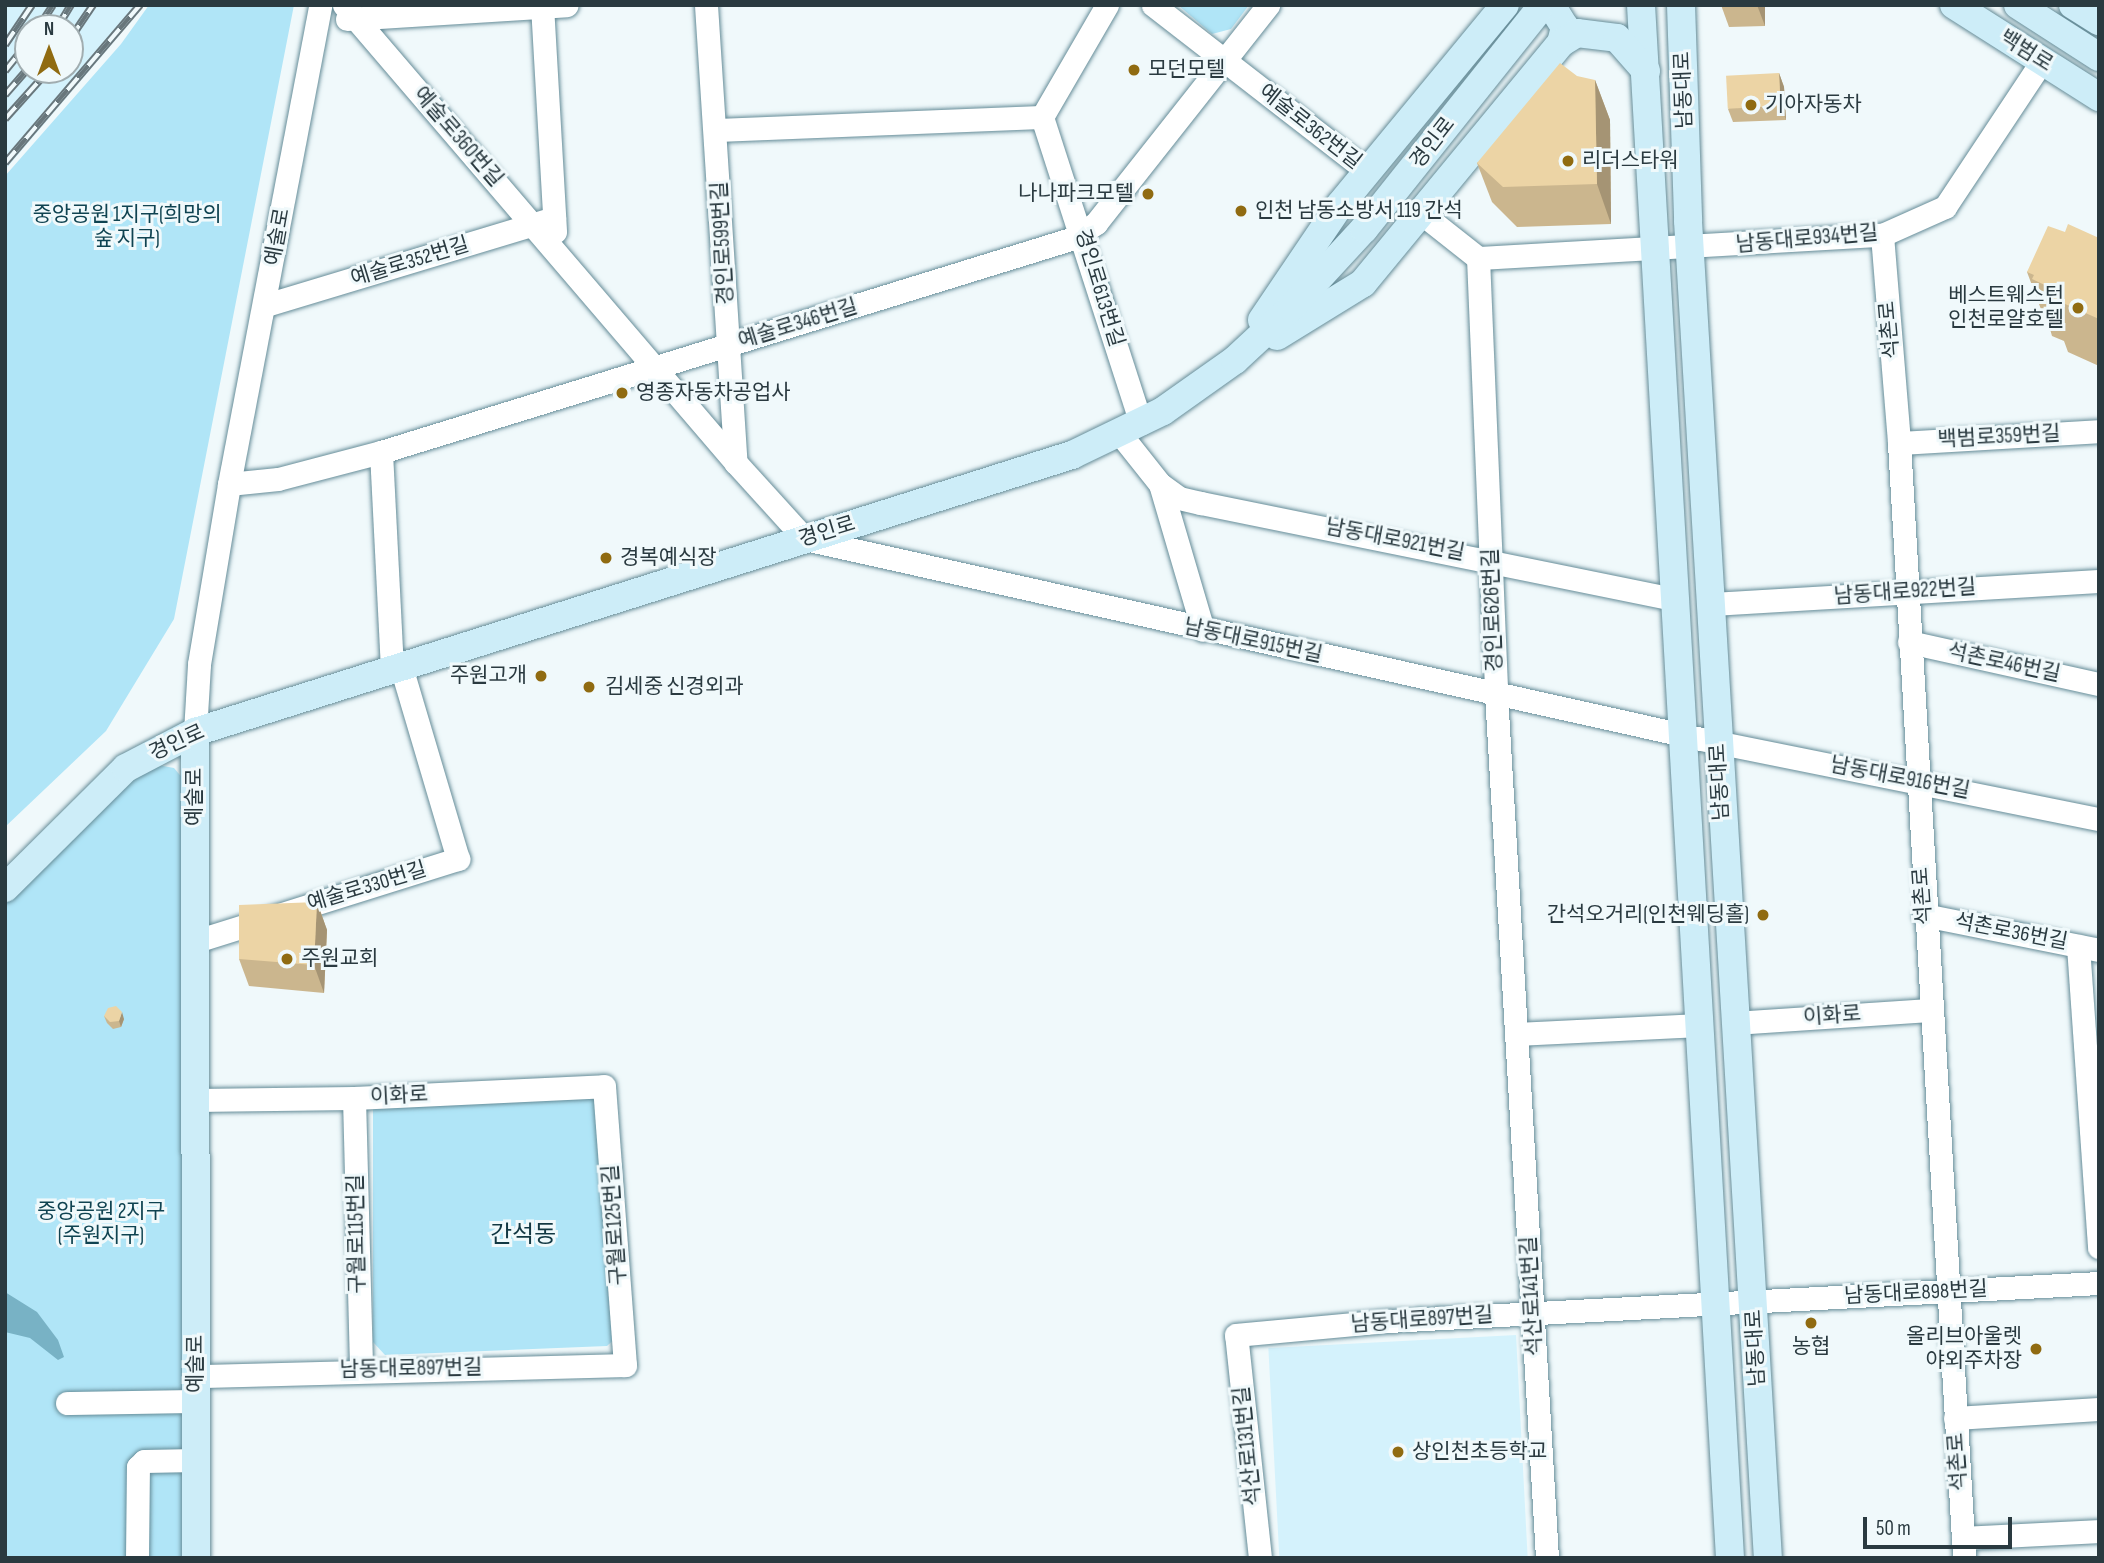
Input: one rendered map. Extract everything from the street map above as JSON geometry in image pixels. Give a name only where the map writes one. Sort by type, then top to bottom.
[{"type":"main road","name":"경인로","points":[[1236,360],[1367,172],[1505,5]]},
{"type":"main road","points":[[1641,5],[1674,599],[1700,739],[1700,1025],[1735,1303],[1730,1558]]},
{"type":"main road","name":"남동대로","points":[[1681,5],[1690,248],[1711,604],[1700,739],[1734,1023],[1735,1303],[1768,1558]]},
{"type":"main road","name":"백범로","points":[[1954,5],[2099,97]]},
{"type":"main road","name":"백범로","points":[[2018,5],[2099,57]]},
{"type":"main road","name":"경인로","points":[[5,888],[126,768],[195,732],[1072,455],[1131,429],[1204,386],[1236,360],[1364,229],[1544,9]]},
{"type":"main road","points":[[1544,9],[1564,27],[1561,43]]},
{"type":"main road","points":[[1561,43],[1577,33],[1617,38],[1646,71]]},
{"type":"main road","name":"경인로","points":[[1236,360],[1363,283],[1561,43]]},
{"type":"main road","name":"예술로","points":[[195,732],[196,1558]]},
{"type":"street","name":"예술로","points":[[195,732],[199,664],[229,484],[320,5]]},
{"type":"street","name":"예술로360번길","points":[[344,5],[544,221],[556,252],[736,463]]},
{"type":"street","points":[[315,32],[332,21],[360,22],[390,15],[567,5]]},
{"type":"street","name":"경인로599번길","points":[[706,5],[736,463]]},
{"type":"street","points":[[716,130],[1042,117],[1107,5]]},
{"type":"street","name":"예술로362번길","points":[[1153,5],[1367,172]]},
{"type":"street","name":"예술로346번길","points":[[229,484],[278,480],[382,452],[656,369],[1082,233],[1096,223],[1268,5]]},
{"type":"street","points":[[542,6],[544,221]]},
{"type":"street","name":"남동대로934번길","points":[[1478,257],[1656,250],[1882,235],[1945,207],[2042,61]]},
{"type":"street","name":"경인로613번길","points":[[1042,117],[1082,233],[1131,429]]},
{"type":"street","points":[[1421,213],[1478,257]]},
{"type":"street","name":"예술로352번길","points":[[265,305],[544,221]]},
{"type":"street","name":"석촌로","points":[[1882,235],[1899,443],[1916,781],[1964,1548]]},
{"type":"street","name":"경인로626번길","points":[[1478,257],[1496,694],[1516,1034]]},
{"type":"street","points":[[1131,429],[1160,484],[1203,630]]},
{"type":"street","name":"백범로359번길","points":[[1899,443],[2099,431]]},
{"type":"street","points":[[382,452],[397,668]]},
{"type":"street","points":[[736,463],[805,539]]},
{"type":"street","name":"남동대로921번길","points":[[1160,484],[1179,498],[1201,503],[1491,559],[1674,599]]},
{"type":"street","name":"남동대로915번길","points":[[805,539],[1700,739]]},
{"type":"street","name":"남동대로922번길","points":[[1711,604],[2099,581]]},
{"type":"street","name":"석촌로46번길","points":[[1909,642],[2099,684]]},
{"type":"street","name":"예술로330번길","points":[[196,941],[458,859],[397,668]]},
{"type":"street","name":"남동대로916번길","points":[[1700,739],[2099,819]]},
{"type":"street","name":"석촌로36번길","points":[[1924,915],[2088,948]]},
{"type":"street","points":[[2088,948],[2099,1247]]},
{"type":"street","name":"이화로","points":[[1734,1023],[1930,1010]]},
{"type":"street","points":[[1516,1034],[1700,1025]]},
{"type":"street","name":"석산로141번길","points":[[1516,1034],[1547,1558]]},
{"type":"street","name":"이화로","points":[[195,1100],[354,1098],[604,1086]]},
{"type":"street","name":"구월로125번길","points":[[604,1086],[625,1365]]},
{"type":"street","name":"구월로115번길","points":[[354,1098],[361,1369]]},
{"type":"street","name":"남동대로898번길","points":[[1735,1303],[2099,1283]]},
{"type":"street","name":"남동대로897번길","points":[[1236,1335],[1533,1313],[1735,1303]]},
{"type":"street","name":"석산로131번길","points":[[1236,1335],[1260,1558]]},
{"type":"street","name":"남동대로897번길","points":[[67,1403],[361,1369],[625,1365]]},
{"type":"street","points":[[1955,1418],[2099,1409]]},
{"type":"street","points":[[137,1558],[138,1467],[144,1461],[196,1460]]},
{"type":"street","points":[[1964,1548],[2099,1531]]},
{"type":"shaded area","points":[[5,5],[145,5],[84,77],[84,14],[14,14],[14,84],[78,84],[5,170]]},
{"type":"shaded area","points":[[5,1292],[37,1312],[58,1340],[64,1357],[58,1360],[30,1338],[5,1332]]},
{"type":"shaded area","name":"상인천초등학교","points":[[1516,1335],[1528,1558],[1279,1558],[1268,1348]]},
{"type":"green space","name":"중앙공원 1지구(희망의 숲 지구)","points":[[149,5],[294,5],[174,619],[106,731],[5,827],[5,176],[121,44]]},
{"type":"green space","points":[[1178,5],[1249,5],[1231,29],[1212,34]]},
{"type":"green space","name":"중앙공원 2지구 (주원지구)","points":[[158,765],[174,768],[184,780],[196,1558],[5,1558],[5,891],[126,768]]},
{"type":"green space","points":[[603,1090],[620,1334],[607,1346],[385,1355],[373,1342],[373,1101]]},
{"type":"building","points":[[1721,5],[1755,5],[1721,7]]},
{"type":"building","points":[[1560,63],[1577,76],[1595,80],[1597,184],[1503,187],[1477,163]]},
{"type":"building","points":[[1779,73],[1781,106],[1728,109],[1726,76]]},
{"type":"building","points":[[2068,224],[2099,238],[2099,319],[2047,296],[2051,288],[2032,279],[2034,275],[2027,272],[2048,226],[2065,232]]},
{"type":"building","points":[[317,902],[314,965],[239,959],[239,905]]},
{"type":"building","points":[[116,1006],[122,1012],[119,1021],[110,1022],[104,1016],[108,1008]]},
{"type":"railway","points":[[5,45],[32,5]]},
{"type":"railway","points":[[47,14],[53,5]]},
{"type":"railway","points":[[66,14],[71,5]]},
{"type":"railway","points":[[84,18],[93,5]]},
{"type":"railway","points":[[5,163],[140,5]]},
{"type":"railway","points":[[5,71],[14,60]]},
{"type":"railway","points":[[5,95],[15,84]]},
{"type":"railway","points":[[5,119],[36,84]]},
{"type":"place","name":"모던모텔","points":[[1134,70]]},
{"type":"place","name":"기아자동차","points":[[1751,105]]},
{"type":"place","name":"리더스타워","points":[[1568,161]]},
{"type":"place","name":"나나파크모텔","points":[[1148,194]]},
{"type":"place","name":"인천 남동소방서 119 간석","points":[[1241,211]]},
{"type":"place","name":"베스트웨스턴 인천로얄호텔","points":[[2078,308]]},
{"type":"place","name":"영종자동차공업사","points":[[622,393]]},
{"type":"place","name":"경복예식장","points":[[606,558]]},
{"type":"place","name":"주원고개","points":[[541,676]]},
{"type":"place","name":"김세중 신경외과","points":[[589,687]]},
{"type":"place","name":"간석오거리(인천웨딩홀)","points":[[1763,915]]},
{"type":"place","name":"주원교회","points":[[287,959]]},
{"type":"place","name":"농협","points":[[1811,1323]]},
{"type":"place","name":"올리브아울렛 야외주차장","points":[[2036,1349]]},
{"type":"place","name":"상인천초등학교","points":[[1398,1452]]},
{"type":"district","name":"간석동","points":[[523,1235]]}]
